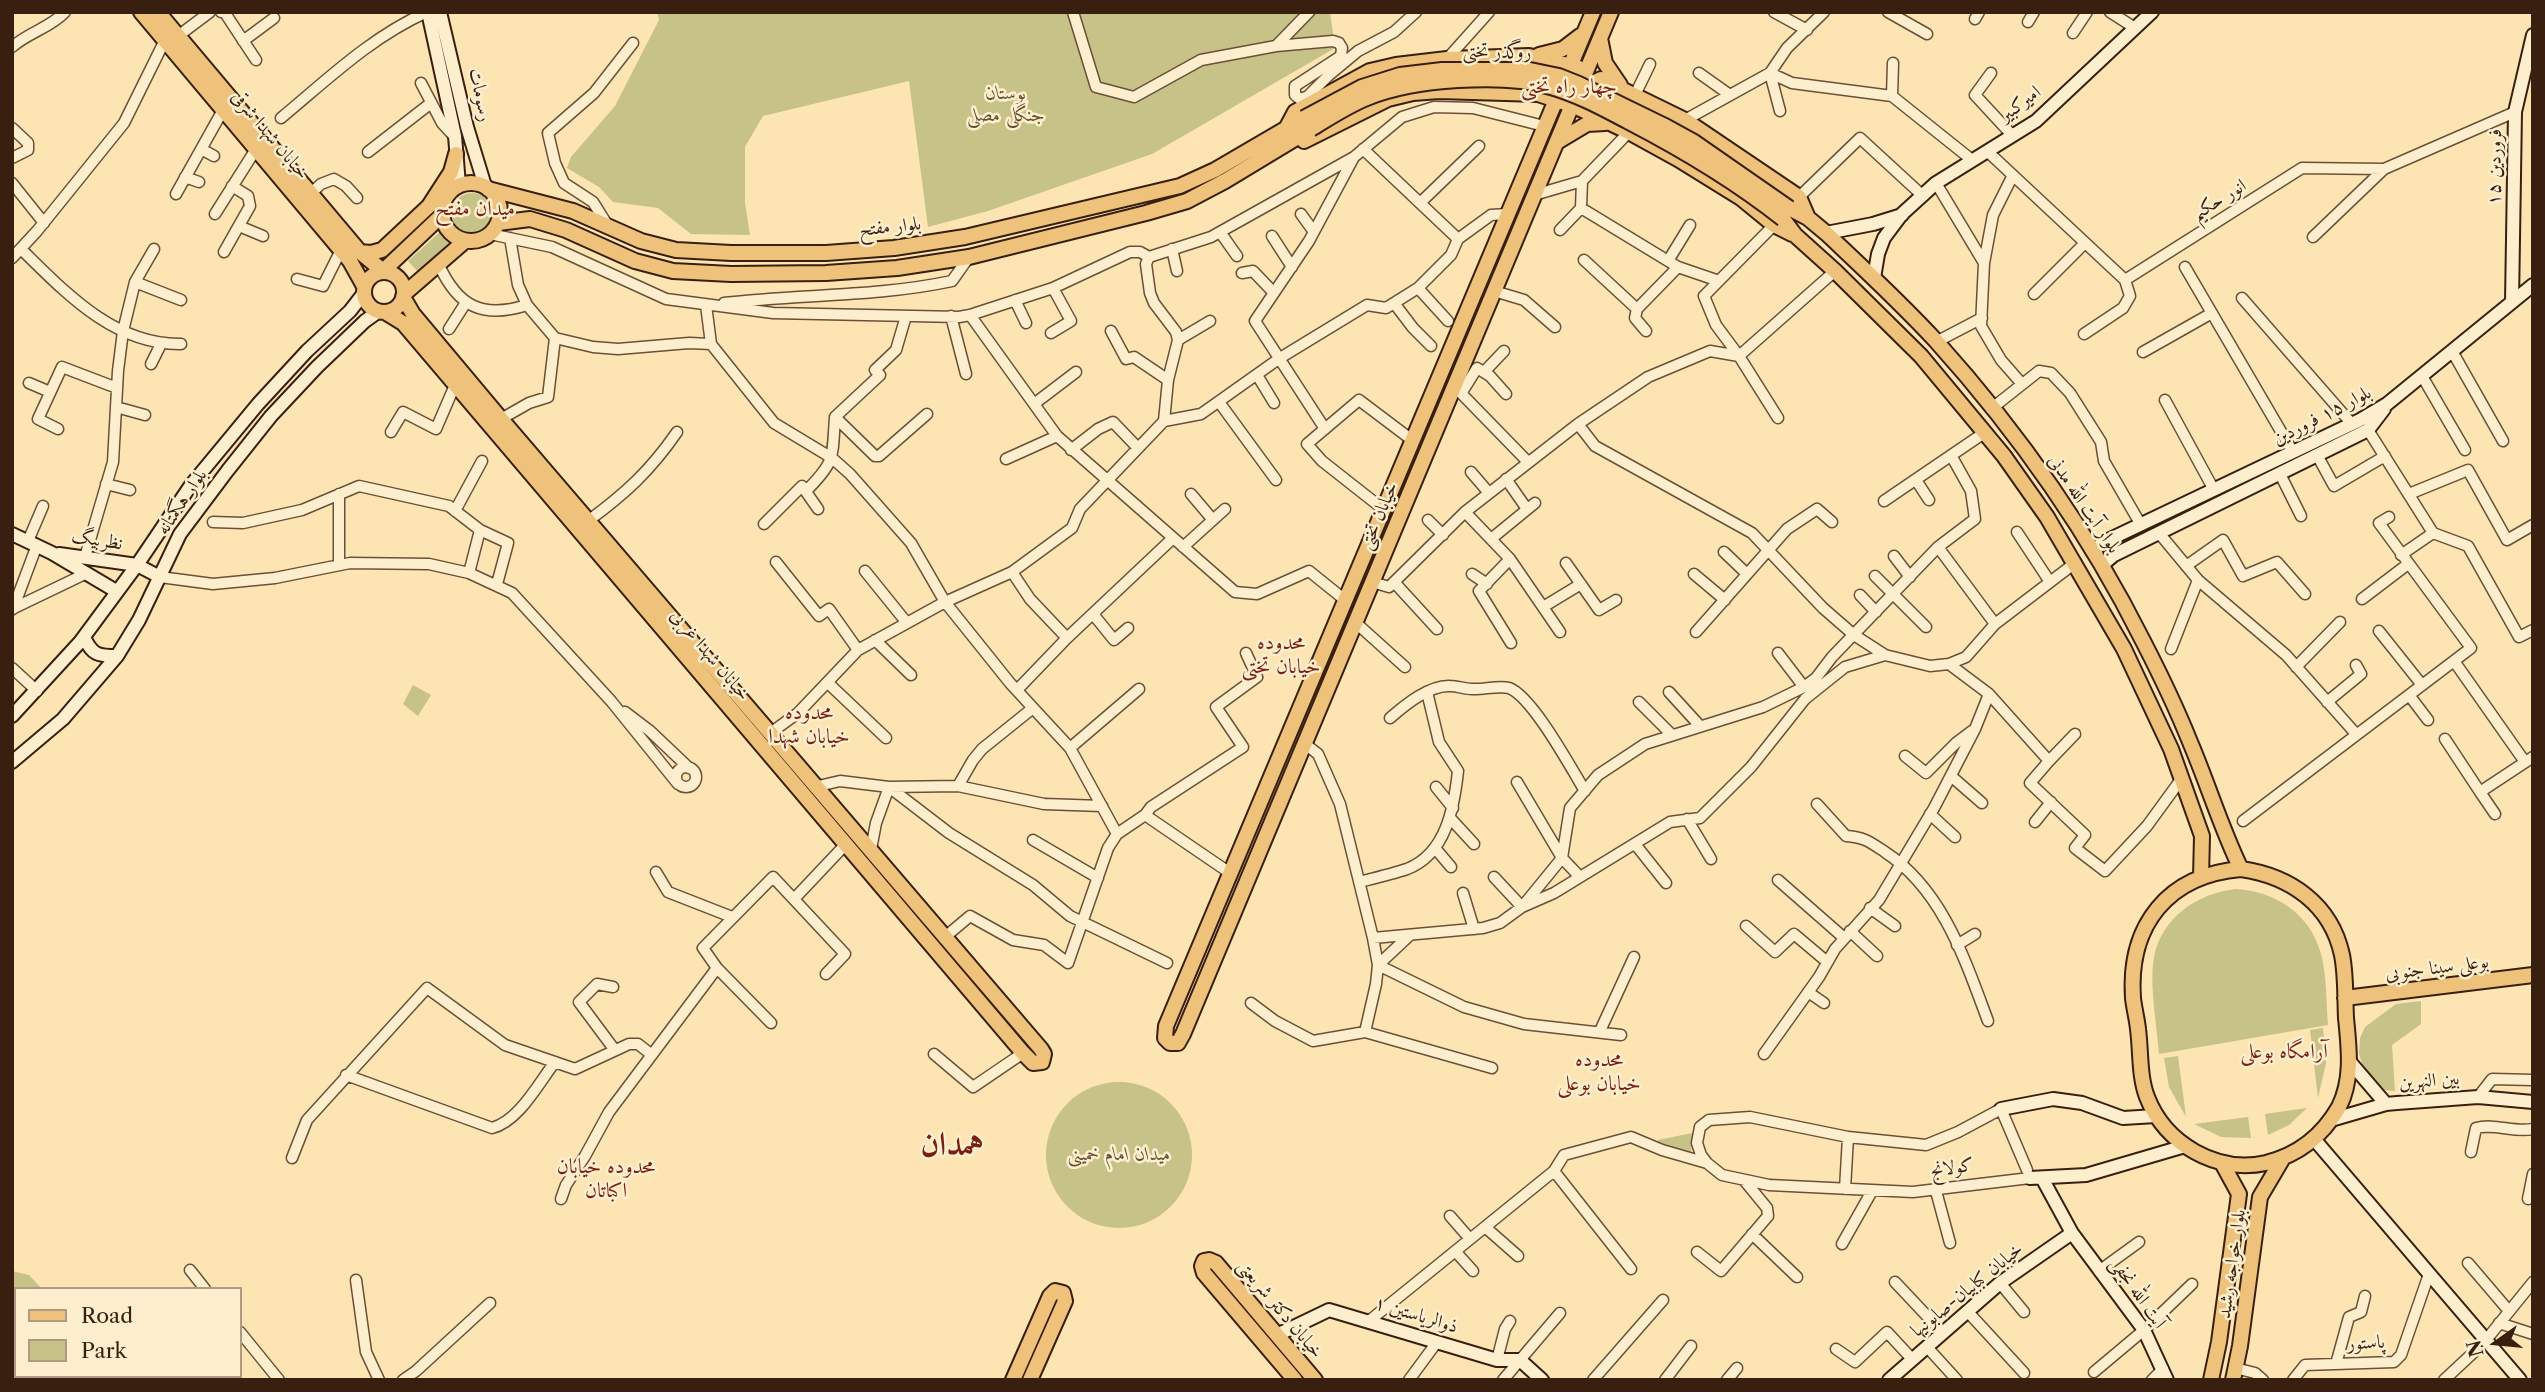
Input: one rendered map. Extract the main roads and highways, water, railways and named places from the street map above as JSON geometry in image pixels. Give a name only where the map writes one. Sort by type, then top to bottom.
[{"type":"main road","name":"خیابان شهدا شرقی","points":[[141,12],[171,38],[360,252],[383,271]]},
{"type":"main road","name":"خیابان شهدا شرقی","points":[[158,12],[172,18],[171,38],[223,110],[341,250],[364,290]]},
{"type":"main road","name":"خیابان تختی","points":[[1593,12],[1166,1026],[1165,1038],[1170,1043],[1178,1043],[1183,1034],[1372,582],[1458,389],[1494,291],[1611,12]]},
{"type":"main road","points":[[494,228],[500,206],[497,198],[486,187],[467,183],[458,186],[445,198],[442,215],[450,232],[465,241],[475,241],[494,228],[530,219],[566,230],[635,261],[673,271],[731,274],[826,273],[897,268],[969,257],[1187,201],[1283,146],[1303,120],[1370,71],[1447,59],[1529,56],[1563,50],[1586,29]]},
{"type":"main road","points":[[1600,38],[1609,71],[1630,93]]},
{"type":"main road","points":[[1529,56],[1587,71]]},
{"type":"main road","points":[[1538,94],[1548,89],[1553,82],[1554,69],[1548,59]]},
{"type":"main road","name":"روگذر تختی","points":[[1303,120],[1362,87],[1400,75],[1442,70],[1530,70],[1559,76],[1579,84],[1694,142],[1786,212]]},
{"type":"main road","points":[[1587,113],[1584,93],[1594,81],[1601,79],[1685,120],[1786,212]]},
{"type":"main road","points":[[1283,146],[1300,144],[1388,99],[1413,93],[1438,91],[1538,94],[1572,105],[1629,132],[1741,198],[1786,212]]},
{"type":"main road","points":[[1499,93],[1538,102],[1545,111],[1545,124]]},
{"type":"main road","name":"بلوار مفتح","points":[[486,187],[573,211],[641,241],[676,250],[812,253],[894,248],[965,237],[1180,186],[1216,170],[1303,120]]},
{"type":"main road","points":[[1556,142],[1587,124],[1608,123]]},
{"type":"main road","points":[[360,252],[382,250],[429,206],[451,172],[456,154]]},
{"type":"main road","name":"بلوار آیت الله مدنی","points":[[1786,212],[1808,218],[1826,233],[1936,342],[2020,444],[2064,506],[2102,565],[2143,639],[2191,743],[2222,830],[2241,869]]},
{"type":"main road","name":"بلوار آیت الله مدنی","points":[[1786,212],[1795,235],[1921,356],[1984,433],[2047,517],[2124,649],[2171,749],[2202,836],[2200,877]]},
{"type":"main road","points":[[442,215],[383,271],[371,276],[364,290],[368,304],[382,312],[397,307],[403,296],[465,241]]},
{"type":"main road","points":[[383,271],[400,279],[403,296]]},
{"type":"main road","name":"خیابان شهدا غربی","points":[[382,312],[403,323],[1026,1057],[1036,1065],[1042,1062],[1044,1054],[1041,1049],[501,419],[413,314],[403,296]]},
{"type":"main road","points":[[2171,749],[2180,758],[2188,758],[2191,754],[2191,743]]},
{"type":"main road","points":[[2241,869],[2281,878],[2314,902],[2327,918],[2342,957],[2350,1062],[2341,1102],[2331,1121],[2314,1139],[2283,1158],[2253,1164],[2222,1163],[2203,1156],[2169,1133],[2156,1116],[2141,1078],[2133,997],[2136,952],[2153,914],[2182,886],[2220,871],[2241,869]]},
{"type":"main road","points":[[1230,873],[1247,881]]},
{"type":"main road","name":"بوعلی سینا جنوبی","points":[[2345,1003],[2533,975]]},
{"type":"main road","name":"بوعلی سینا جنوبی","points":[[2345,1003],[2533,984]]},
{"type":"main road","name":"بلوار خواجه رشید","points":[[2234,1374],[2260,1197],[2283,1158]]},
{"type":"main road","name":"بلوار خواجه رشید","points":[[2211,1380],[2219,1342],[2239,1194],[2222,1163]]},
{"type":"main road","name":"خیابان دکتر شریعتی","points":[[1295,1380],[1204,1273],[1202,1266],[1205,1261],[1209,1259],[1216,1263],[1315,1380]]},
{"type":"main road","points":[[2228,1280],[2249,1283]]},
{"type":"main road","points":[[1013,1380],[1048,1301],[1053,1292],[1060,1291],[1065,1297],[1062,1307],[1030,1380]]},
{"type":"main road","points":[[1281,1364],[1293,1353]]},
{"type":"district","name":"چهار راه تختی","points":[[1569,87]]},
{"type":"district","name":"میدان مفتح","points":[[475,209]]},
{"type":"district","name":"محدوده خیابان تختی","points":[[1281,655]]},
{"type":"district","name":"محدوده خیابان شهدا","points":[[809,725]]},
{"type":"district","name":"آرامگاه بوعلی","points":[[2284,1052]]},
{"type":"district","name":"محدوده خیابان بوعلی","points":[[1599,1072]]},
{"type":"district","name":"همدان","points":[[952,1145]]},
{"type":"district","name":"محدوده خیابان اکباتان","points":[[606,1179]]},
{"type":"park label","name":"بوستان جنگلی مصلی","points":[[1006,105]]},
{"type":"park label","name":"میدان امام خمینی","points":[[1119,1155]]}]
